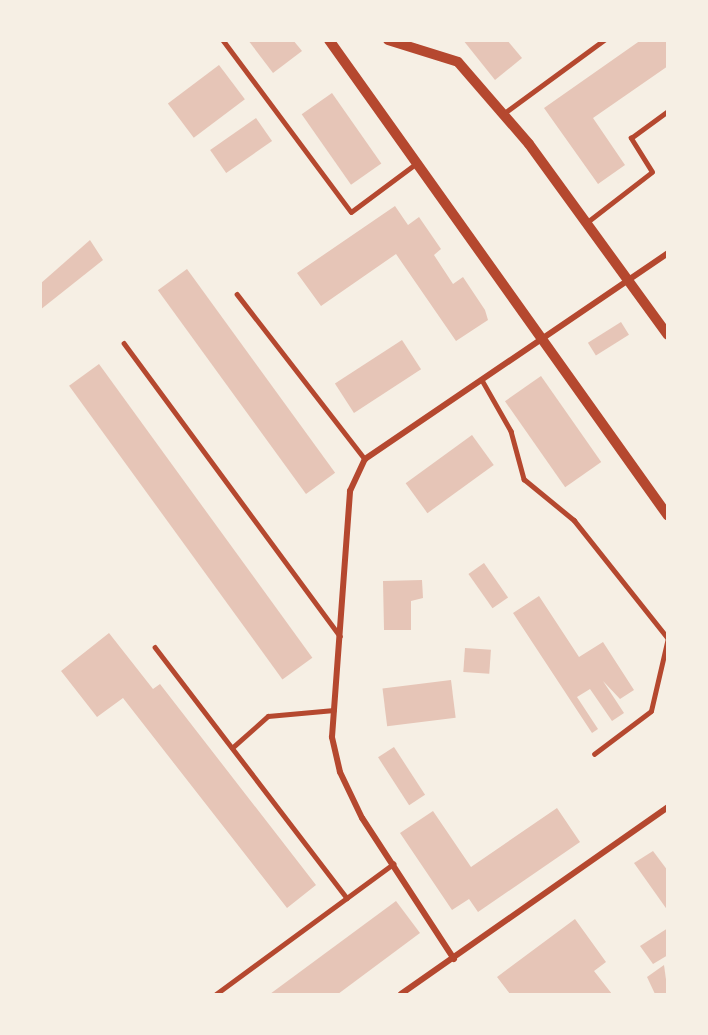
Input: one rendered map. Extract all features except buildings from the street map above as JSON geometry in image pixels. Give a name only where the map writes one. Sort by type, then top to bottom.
[{"type":"street","points":[[329,40],[414,165],[668,516]]},
{"type":"street","points":[[393,41],[458,62],[503,114],[668,335]]},
{"type":"street","points":[[454,958],[393,864],[340,772],[332,736],[350,491],[365,459],[668,253]]},
{"type":"street","points":[[401,994],[668,807]]},
{"type":"lane","points":[[223,40],[351,212],[414,165]]},
{"type":"lane","points":[[503,114],[604,40]]},
{"type":"lane","points":[[586,223],[652,172],[631,138],[668,111]]},
{"type":"lane","points":[[237,294],[365,459]]},
{"type":"lane","points":[[123,343],[340,636]]},
{"type":"lane","points":[[482,380],[511,431],[524,479],[574,520],[668,638],[651,711],[594,754]]},
{"type":"lane","points":[[155,647],[347,898]]},
{"type":"lane","points":[[232,748],[268,716],[334,710]]},
{"type":"lane","points":[[216,994],[393,864]]}]
